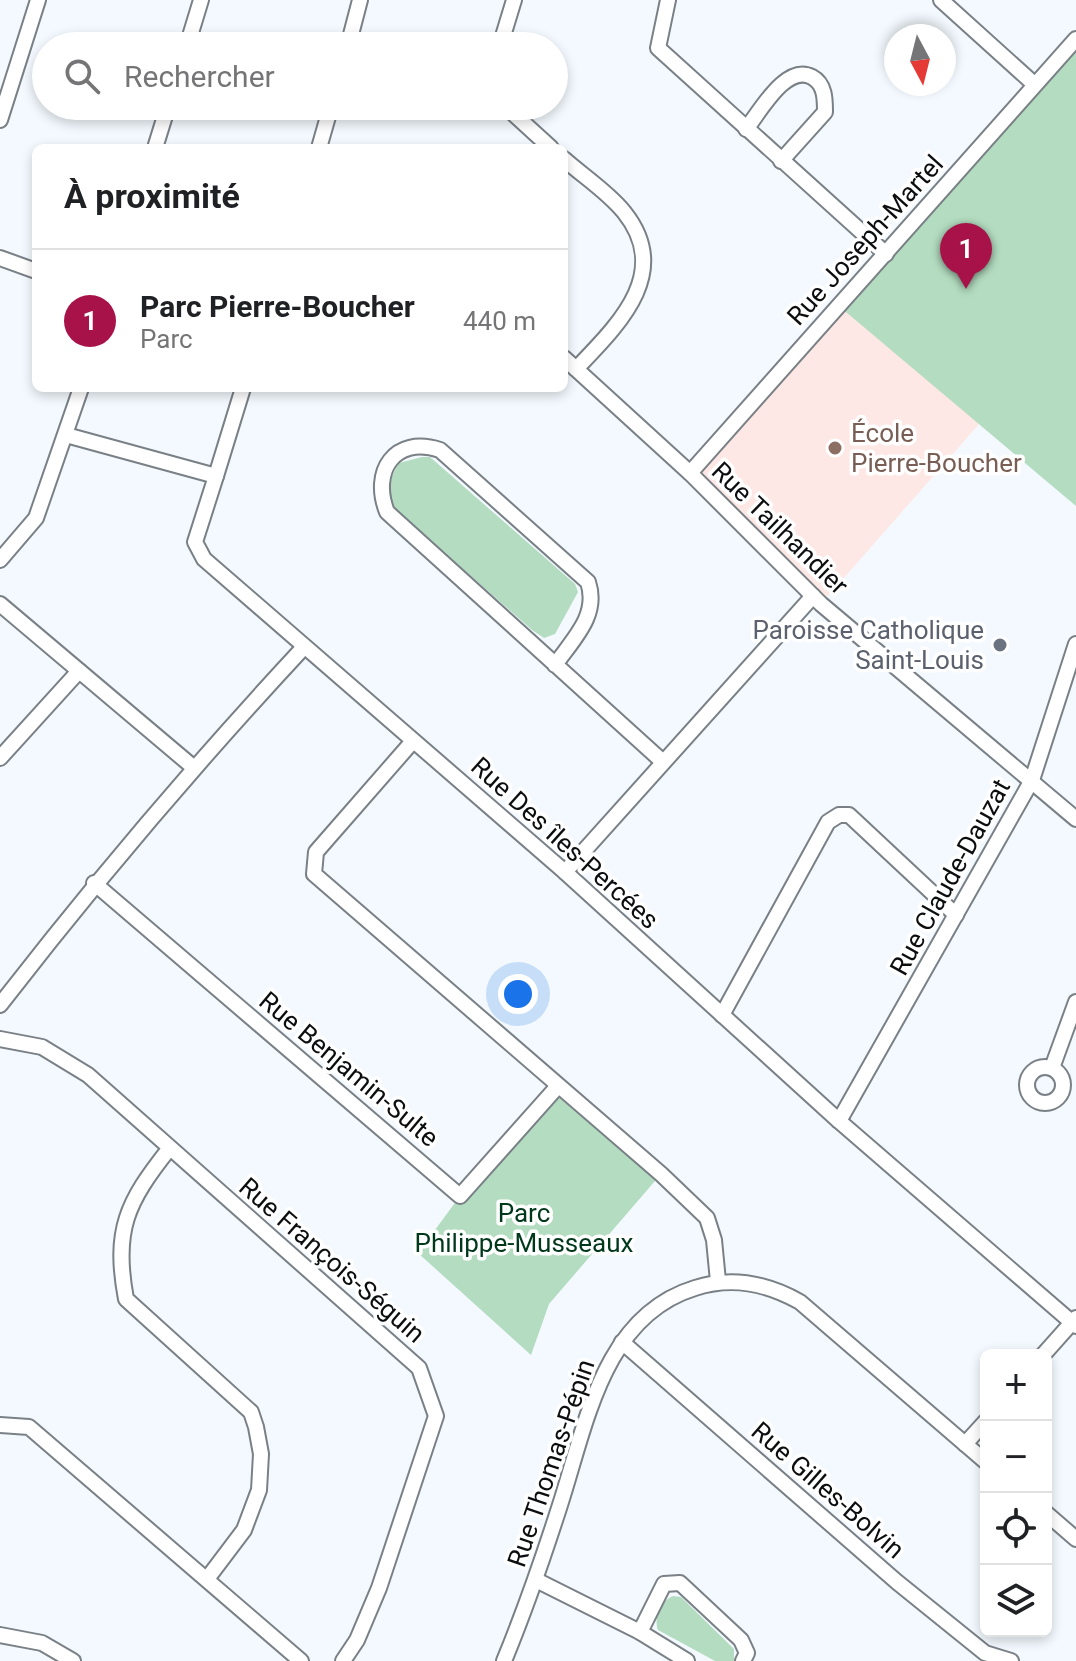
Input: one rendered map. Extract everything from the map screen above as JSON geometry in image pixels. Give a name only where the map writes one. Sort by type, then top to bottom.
[{"type":"street","points":[[0,120],[38,0]]},
{"type":"street","points":[[191,32],[201,0]]},
{"type":"street","points":[[352,32],[360,0]]},
{"type":"street","points":[[504,32],[514,0]]},
{"type":"street","points":[[668,0],[658,48],[886,254]]},
{"type":"street","points":[[941,0],[1034,84]]},
{"type":"street","name":"Rue Joseph-Martel","points":[[690,473],[1076,39]]},
{"type":"street","points":[[746,129],[792,76],[803,74],[816,78],[825,93],[825,112],[781,161]]},
{"type":"street","points":[[156,144],[164,120]]},
{"type":"street","points":[[321,142],[327,120]]},
{"type":"street","points":[[520,120],[547,144]]},
{"type":"street","points":[[568,163],[622,210],[637,231],[643,253],[643,275],[637,296],[576,369]]},
{"type":"street","points":[[0,258],[32,270]]},
{"type":"street","name":"Rue Tailhandier","points":[[568,362],[690,473],[813,596],[1076,819]]},
{"type":"street","points":[[0,560],[36,518],[80,392]]},
{"type":"street","points":[[66,435],[216,476],[242,392]]},
{"type":"street","points":[[555,665],[592,612],[593,597],[588,582],[440,450],[410,447],[394,456],[380,478],[380,495],[387,512],[555,665],[663,762]]},
{"type":"street","name":"Rue Des îles-Percées","points":[[216,476],[195,542],[204,559],[565,872],[839,1121],[1075,1322]]},
{"type":"street","points":[[565,872],[813,596]]},
{"type":"street","points":[[0,604],[193,767]]},
{"type":"street","name":"Rue Claude-Dauzat","points":[[839,1121],[1032,780],[1073,667],[1076,644]]},
{"type":"street","points":[[0,1005],[94,883],[193,767],[304,647]]},
{"type":"street","points":[[0,758],[79,671]]},
{"type":"street","points":[[413,741],[316,852],[314,874],[661,1174],[707,1218],[714,1240],[718,1281]]},
{"type":"street","points":[[722,1015],[828,822],[839,815],[849,815],[956,915]]},
{"type":"street","name":"Rue Benjamin-Sulte","points":[[94,883],[460,1196],[558,1086]]},
{"type":"street","points":[[1052,1068],[1076,1002]]},
{"type":"street","name":"Rue François-Séguin","points":[[0,1039],[42,1047],[88,1075],[419,1368],[436,1416],[379,1588],[357,1640],[343,1661]]},
{"type":"street","points":[[169,1149],[141,1184],[126,1219],[121,1239],[126,1299],[251,1412],[261,1454],[259,1490],[244,1530],[207,1579]]},
{"type":"street","name":"Rue Thomas-Pépin","points":[[504,1661],[536,1580],[598,1388],[635,1322],[669,1296],[718,1281],[771,1286],[800,1302],[980,1457]]},
{"type":"street","points":[[1049,1349],[1075,1322]]},
{"type":"street","name":"Rue Gilles-Bolvin","points":[[622,1342],[897,1582],[985,1653],[1011,1661]]},
{"type":"street","points":[[0,1425],[29,1427],[301,1661]]},
{"type":"street","points":[[965,1444],[980,1428]]},
{"type":"street","points":[[1052,1518],[1076,1539]]},
{"type":"street","points":[[536,1580],[640,1632],[680,1659]]},
{"type":"street","points":[[640,1632],[664,1584],[680,1583],[746,1646],[743,1661]]},
{"type":"street","points":[[0,1635],[42,1643],[73,1661]]},
{"type":"shaded area","name":"École Pierre-Boucher","points":[[840,307],[980,423],[821,604],[690,473]]},
{"type":"green space","points":[[1076,39],[1076,506],[840,307]]},
{"type":"green space","points":[[430,457],[575,584],[578,592],[555,634],[544,638],[532,630],[397,511],[389,492],[392,476],[399,463]]},
{"type":"green space","name":"Parc Philippe-Musseaux","points":[[558,1086],[661,1174],[549,1304],[531,1355],[418,1253],[460,1196]]},
{"type":"green space","points":[[673,1596],[681,1597],[734,1649],[734,1661],[715,1661],[658,1630],[660,1610],[665,1601]]},
{"type":"place","name":"Parc Pierre-Boucher","points":[[966,289]]},
{"type":"place","name":"École Pierre-Boucher","points":[[835,448]]},
{"type":"place","name":"Paroisse Catholique Saint-Louis","points":[[1000,645]]}]
